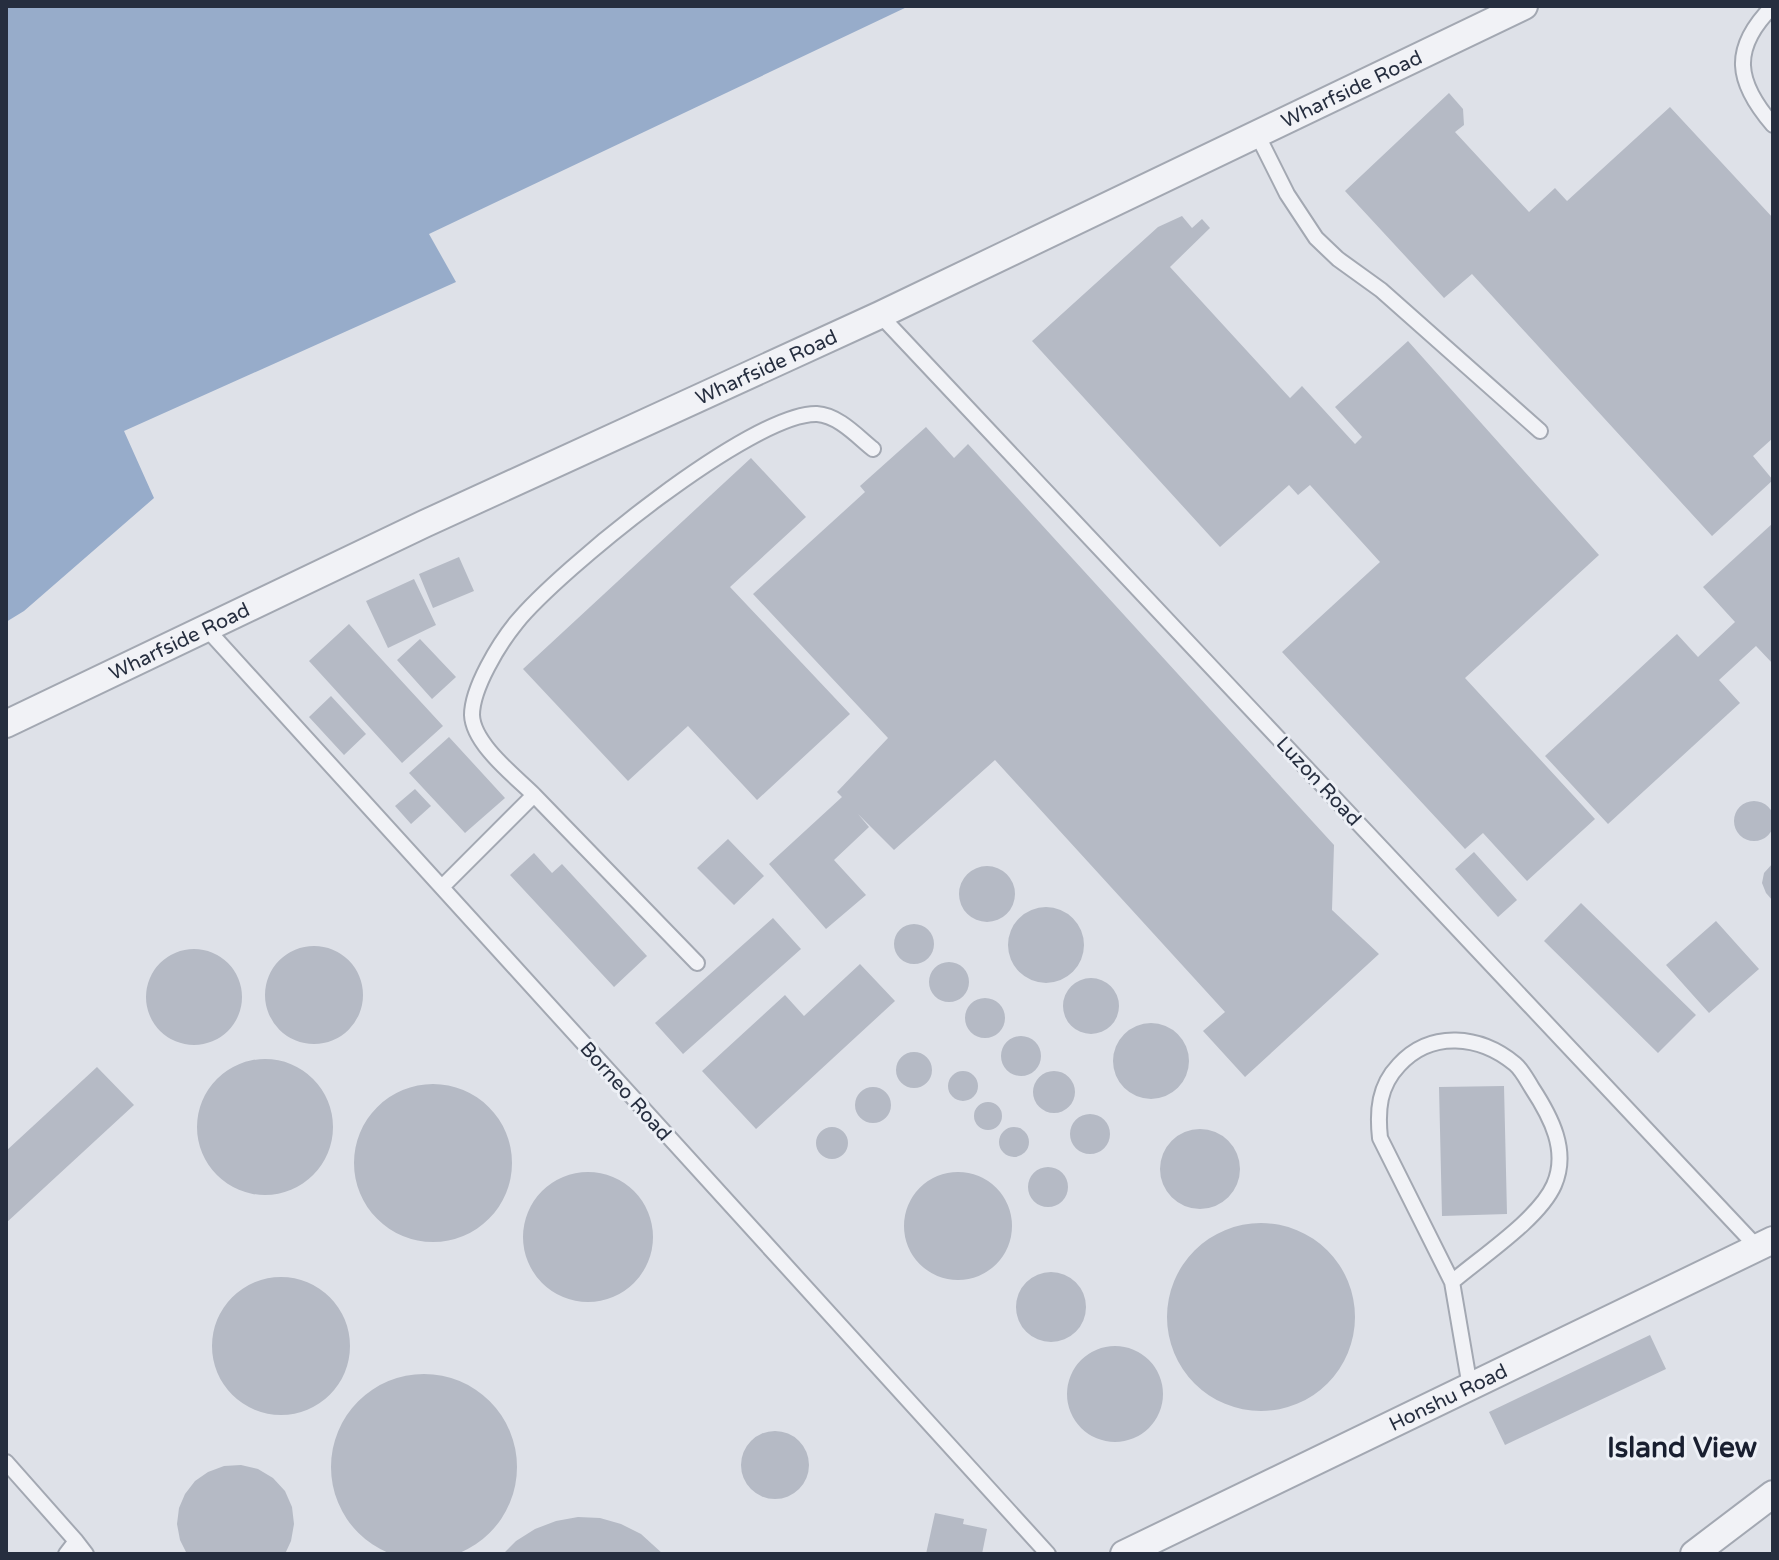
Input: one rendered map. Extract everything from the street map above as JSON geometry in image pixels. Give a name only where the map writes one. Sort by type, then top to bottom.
[{"type":"street","name":"Wharfside Road","points":[[6,724],[424,524],[880,315],[1524,6]]},
{"type":"street","name":"Honshu Road","points":[[1124,1554],[1765,1244]]},
{"type":"street","points":[[1694,1554],[1773,1494]]},
{"type":"lane","points":[[1773,6],[1753,29],[1744,52],[1743,74],[1753,102],[1773,125]]},
{"type":"lane","points":[[1257,134],[1287,194],[1316,238],[1338,259],[1381,290],[1540,431]]},
{"type":"lane","name":"Luzon Road","points":[[880,315],[1765,1244]]},
{"type":"lane","points":[[697,963],[482,742],[475,730],[472,713],[480,684],[499,647],[547,589],[687,475],[733,447],[779,424],[818,414],[835,420],[873,449]]},
{"type":"lane","name":"Borneo Road","points":[[205,627],[1048,1554]]},
{"type":"lane","points":[[442,887],[534,795]]},
{"type":"lane","points":[[1452,1282],[1545,1201],[1555,1183],[1560,1160],[1551,1117],[1518,1066],[1497,1051],[1462,1040],[1434,1041],[1411,1052],[1382,1091],[1378,1116],[1380,1138],[1452,1282],[1470,1387]]},
{"type":"lane","points":[[6,1462],[86,1554]]},
{"type":"lane","points":[[66,1554],[76,1541]]},
{"type":"water","points":[[6,6],[909,6],[429,234],[456,282],[124,431],[154,498],[24,611],[6,622]]},
{"type":"building","points":[[1449,93],[1463,109],[1464,125],[1455,132],[1529,212],[1555,188],[1567,201],[1670,107],[1773,218],[1773,438],[1753,456],[1773,480],[1712,536],[1472,274],[1444,298],[1345,191]]},
{"type":"building","points":[[1182,216],[1192,228],[1202,219],[1210,228],[1170,267],[1290,398],[1302,386],[1355,444],[1362,437],[1335,407],[1408,341],[1599,555],[1465,678],[1595,819],[1527,881],[1483,833],[1465,849],[1282,652],[1380,562],[1310,485],[1298,495],[1289,485],[1220,547],[1032,341],[1158,227]]},
{"type":"building","points":[[926,427],[954,458],[968,444],[1334,845],[1332,910],[1379,954],[1245,1077],[1203,1031],[1225,1012],[995,760],[894,850],[858,814],[869,827],[834,860],[866,895],[826,929],[769,864],[842,797],[837,792],[888,738],[753,594],[865,492],[860,486]]},
{"type":"building","points":[[751,458],[806,517],[730,587],[850,714],[757,800],[688,726],[628,781],[523,669]]},
{"type":"building","points":[[1773,523],[1773,664],[1756,646],[1719,680],[1740,703],[1608,824],[1545,756],[1677,634],[1698,657],[1735,622],[1703,587]]},
{"type":"building","points":[[459,557],[474,591],[433,608],[419,574]]},
{"type":"building","points":[[414,579],[436,625],[388,648],[366,601]]},
{"type":"building","points":[[349,624],[443,726],[402,763],[309,661]]},
{"type":"building","points":[[420,639],[456,677],[432,699],[397,660]]},
{"type":"building","points":[[331,696],[366,734],[344,755],[309,717]]},
{"type":"building","points":[[449,737],[505,798],[465,833],[409,773]]},
{"type":"building","points":[[415,789],[431,806],[411,824],[395,806]]},
{"type":"building","points":[[1754,801],[1768,807],[1774,821],[1768,835],[1754,841],[1740,835],[1734,821],[1740,807]]},
{"type":"building","points":[[728,839],[764,876],[734,905],[697,868]]},
{"type":"building","points":[[1474,852],[1517,900],[1498,917],[1455,869]]},
{"type":"building","points":[[534,853],[552,873],[562,864],[647,956],[614,987],[510,875]]},
{"type":"building","points":[[1773,863],[1773,901],[1762,883],[1764,873]]},
{"type":"building","points":[[987,866],[1007,874],[1015,894],[1007,914],[987,922],[967,914],[959,894],[967,874]]},
{"type":"building","points":[[1581,903],[1696,1015],[1658,1053],[1544,941]]},
{"type":"building","points":[[1046,907],[1060,910],[1073,918],[1081,931],[1084,945],[1081,959],[1073,972],[1060,980],[1046,983],[1032,980],[1019,972],[1011,959],[1008,945],[1011,931],[1019,918],[1032,910]]},
{"type":"building","points":[[773,918],[801,949],[683,1054],[655,1023]]},
{"type":"building","points":[[1716,921],[1759,969],[1709,1013],[1666,965]]},
{"type":"building","points":[[914,924],[928,930],[934,944],[928,958],[914,964],[900,958],[894,944],[900,930]]},
{"type":"building","points":[[314,946],[333,949],[349,960],[360,976],[363,995],[360,1014],[349,1030],[333,1041],[314,1044],[295,1041],[279,1030],[268,1014],[265,995],[268,976],[279,960],[295,949]]},
{"type":"building","points":[[194,949],[213,952],[228,963],[239,978],[242,997],[239,1016],[228,1031],[213,1042],[194,1045],[175,1042],[160,1031],[149,1016],[146,997],[149,978],[160,963],[175,952]]},
{"type":"building","points":[[949,962],[963,968],[969,982],[963,996],[949,1002],[935,996],[929,982],[935,968]]},
{"type":"building","points":[[860,964],[895,1001],[756,1129],[702,1071],[785,995],[804,1016]]},
{"type":"building","points":[[1091,978],[1111,986],[1119,1006],[1111,1026],[1091,1034],[1071,1026],[1063,1006],[1071,986]]},
{"type":"building","points":[[985,998],[999,1004],[1005,1018],[999,1032],[985,1038],[971,1032],[965,1018],[971,1004]]},
{"type":"building","points":[[1151,1023],[1165,1026],[1178,1034],[1186,1047],[1189,1061],[1186,1075],[1178,1088],[1165,1096],[1151,1099],[1137,1096],[1124,1088],[1116,1075],[1113,1061],[1116,1047],[1124,1034],[1137,1026]]},
{"type":"building","points":[[1021,1036],[1035,1042],[1041,1056],[1035,1070],[1021,1076],[1007,1070],[1001,1056],[1007,1042]]},
{"type":"building","points":[[914,1052],[927,1057],[932,1070],[927,1083],[914,1088],[901,1083],[896,1070],[901,1057]]},
{"type":"building","points":[[265,1059],[291,1064],[313,1079],[328,1101],[333,1127],[328,1153],[313,1175],[291,1190],[265,1195],[239,1190],[217,1175],[202,1153],[197,1127],[202,1101],[217,1079],[239,1064]]},
{"type":"building","points":[[97,1067],[134,1105],[6,1223],[6,1151]]},
{"type":"building","points":[[963,1071],[974,1075],[978,1086],[974,1097],[963,1101],[952,1097],[948,1086],[952,1075]]},
{"type":"building","points":[[1054,1071],[1068,1078],[1075,1092],[1068,1106],[1054,1113],[1040,1106],[1033,1092],[1040,1078]]},
{"type":"building","points":[[433,1084],[463,1090],[489,1107],[506,1133],[512,1163],[506,1193],[489,1219],[463,1236],[433,1242],[403,1236],[377,1219],[360,1193],[354,1163],[360,1133],[377,1107],[403,1090]]},
{"type":"building","points":[[1504,1086],[1507,1214],[1442,1216],[1439,1087]]},
{"type":"building","points":[[873,1087],[886,1092],[891,1105],[886,1118],[873,1123],[860,1118],[855,1105],[860,1092]]},
{"type":"building","points":[[988,1102],[998,1106],[1002,1116],[998,1126],[988,1130],[978,1126],[974,1116],[978,1106]]},
{"type":"building","points":[[1090,1114],[1104,1120],[1110,1134],[1104,1148],[1090,1154],[1076,1148],[1070,1134],[1076,1120]]},
{"type":"building","points":[[832,1127],[844,1131],[848,1143],[844,1155],[832,1159],[820,1155],[816,1143],[820,1131]]},
{"type":"building","points":[[1014,1127],[1025,1131],[1029,1142],[1025,1153],[1014,1157],[1003,1153],[999,1142],[1003,1131]]},
{"type":"building","points":[[1200,1129],[1215,1132],[1228,1141],[1237,1154],[1240,1169],[1237,1184],[1228,1197],[1215,1206],[1200,1209],[1185,1206],[1172,1197],[1163,1184],[1160,1169],[1163,1154],[1172,1141],[1185,1132]]},
{"type":"building","points":[[1048,1167],[1062,1173],[1068,1187],[1062,1201],[1048,1207],[1034,1201],[1028,1187],[1034,1173]]},
{"type":"building","points":[[588,1172],[613,1177],[634,1191],[648,1212],[653,1237],[648,1262],[634,1283],[613,1297],[588,1302],[563,1297],[542,1283],[528,1262],[523,1237],[528,1212],[542,1191],[563,1177]]},
{"type":"building","points":[[958,1172],[979,1176],[996,1188],[1008,1205],[1012,1226],[1008,1247],[996,1264],[979,1276],[958,1280],[937,1276],[920,1264],[908,1247],[904,1226],[908,1205],[920,1188],[937,1176]]},
{"type":"building","points":[[1261,1223],[1297,1230],[1327,1251],[1348,1281],[1355,1317],[1348,1353],[1327,1383],[1297,1404],[1261,1411],[1225,1404],[1195,1383],[1174,1353],[1167,1317],[1174,1281],[1195,1251],[1225,1230]]},
{"type":"building","points":[[1058,1272],[1080,1287],[1086,1307],[1084,1321],[1076,1332],[1065,1340],[1044,1342],[1026,1332],[1018,1321],[1016,1300],[1026,1282],[1037,1274]]},
{"type":"building","points":[[281,1277],[308,1282],[330,1297],[345,1319],[350,1346],[345,1373],[330,1395],[308,1410],[281,1415],[254,1410],[232,1395],[217,1373],[212,1346],[217,1319],[232,1297],[254,1282]]},
{"type":"building","points":[[1650,1335],[1666,1369],[1505,1445],[1489,1412]]},
{"type":"building","points":[[1115,1346],[1134,1349],[1149,1360],[1160,1375],[1163,1394],[1160,1413],[1149,1428],[1134,1439],[1115,1442],[1096,1439],[1081,1428],[1070,1413],[1067,1394],[1070,1375],[1081,1360],[1096,1349]]},
{"type":"building","points":[[424,1374],[459,1381],[490,1401],[510,1432],[517,1467],[510,1502],[490,1533],[459,1553],[424,1560],[389,1553],[358,1533],[338,1502],[331,1467],[338,1432],[358,1401],[389,1381]]},
{"type":"building","points":[[768,1431],[782,1431],[794,1436],[804,1446],[809,1465],[804,1484],[794,1494],[782,1499],[768,1499],[756,1494],[746,1484],[741,1472],[741,1458],[746,1446],[756,1436]]},
{"type":"building","points":[[241,1465],[258,1469],[273,1478],[285,1491],[292,1507],[294,1524],[285,1554],[187,1554],[177,1524],[185,1494],[195,1481],[208,1472],[224,1466]]},
{"type":"building","points":[[935,1513],[964,1519],[963,1524],[987,1529],[982,1554],[926,1554]]},
{"type":"building","points":[[578,1517],[600,1518],[621,1524],[641,1534],[663,1554],[503,1554],[535,1529]]},
{"type":"district","name":"Island View","points":[[1682,1447]]}]
